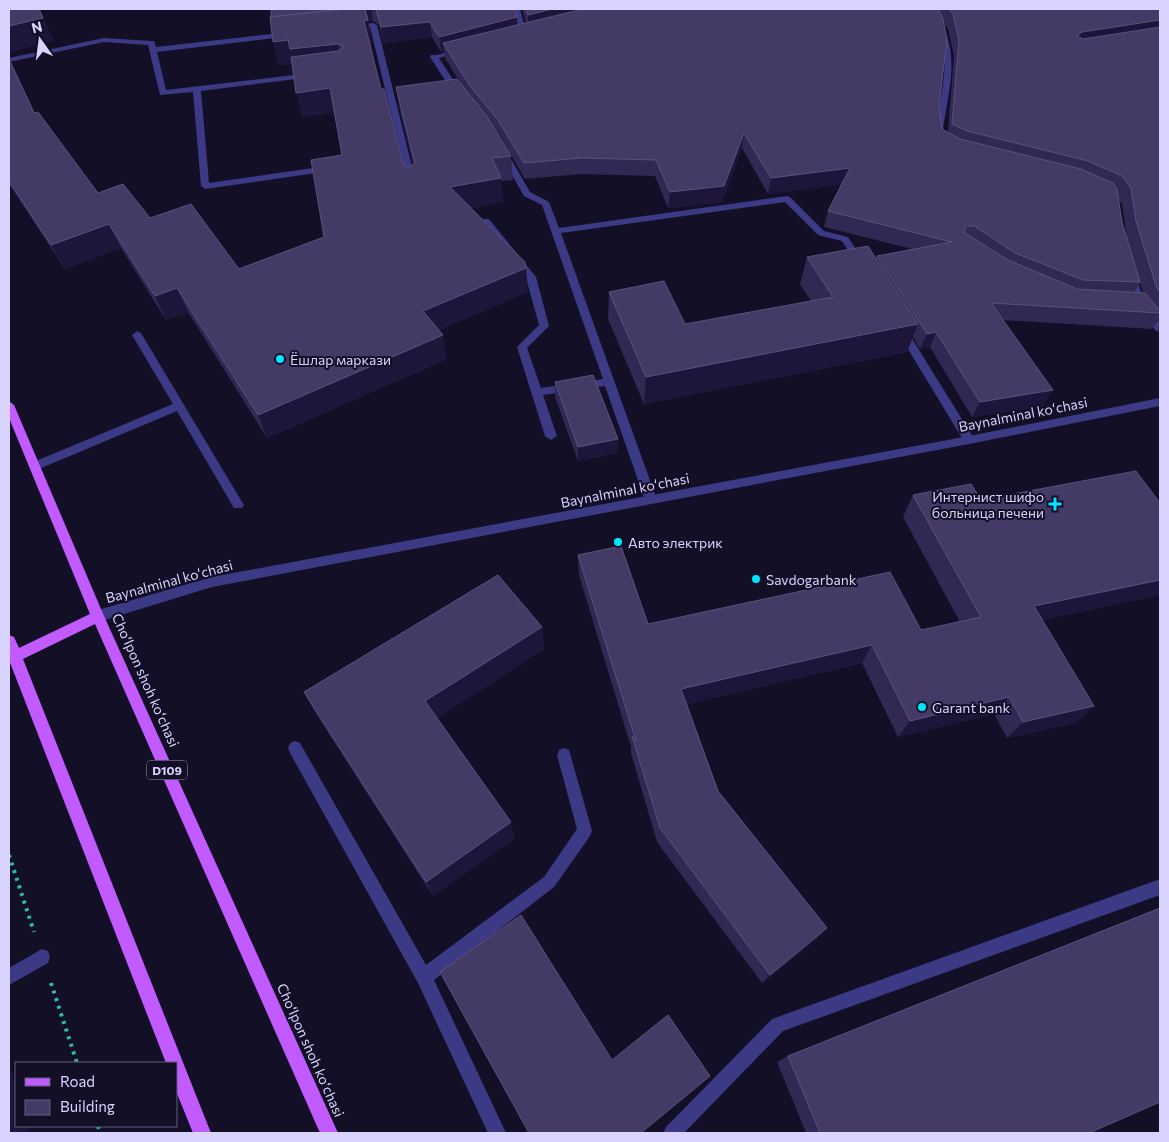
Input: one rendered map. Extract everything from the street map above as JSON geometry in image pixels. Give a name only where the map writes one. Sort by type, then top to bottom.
[{"type":"main road","name":"Choʻlpon shoh koʻchasi","points":[[9,404],[98,616],[329,1133]]},
{"type":"main road","points":[[12,657],[98,616]]},
{"type":"main road","points":[[9,641],[12,657],[174,1062]]},
{"type":"main road","points":[[178,1074],[202,1133]]},
{"type":"street","points":[[516,9],[524,34]]},
{"type":"street","points":[[930,9],[941,22],[948,47],[948,72],[939,129],[941,142]]},
{"type":"street","points":[[344,28],[373,25],[413,188]]},
{"type":"street","points":[[515,36],[533,32]]},
{"type":"street","points":[[153,50],[296,34]]},
{"type":"street","points":[[9,60],[104,40],[151,43],[163,93],[324,73]]},
{"type":"street","points":[[463,99],[445,76],[434,57],[470,48]]},
{"type":"street","points":[[197,89],[205,186],[327,168]]},
{"type":"street","points":[[499,145],[527,194],[546,204],[651,500]]},
{"type":"street","points":[[556,231],[787,199],[821,233],[845,239],[866,273]]},
{"type":"street","points":[[486,221],[530,278],[544,326],[522,347],[551,436]]},
{"type":"street","points":[[1128,266],[1134,304],[1160,329]]},
{"type":"street","points":[[897,323],[969,440]]},
{"type":"street","points":[[137,334],[238,505]]},
{"type":"street","points":[[537,392],[610,382]]},
{"type":"street","name":"Baynalminal koʻchasi","points":[[98,616],[212,582],[969,440],[1160,402]]},
{"type":"street","points":[[35,466],[179,406]]},
{"type":"street","points":[[295,748],[424,976],[497,1133]]},
{"type":"street","points":[[424,976],[549,882],[585,831],[564,754]]},
{"type":"street","points":[[672,1133],[732,1075],[778,1025],[1160,887]]},
{"type":"street","points":[[9,977],[42,957]]},
{"type":"building","points":[[9,9],[39,9],[43,18],[9,26]]},
{"type":"building","points":[[271,9],[344,9],[271,17]]},
{"type":"building","points":[[346,9],[365,9],[368,20],[364,21],[381,89],[384,89],[403,164],[408,168],[415,163],[396,87],[457,79],[486,115],[511,156],[492,158],[501,178],[450,187],[525,262],[526,268],[423,311],[443,335],[258,415],[177,288],[155,296],[109,224],[51,245],[9,181],[9,59],[34,113],[38,112],[98,193],[123,184],[150,218],[191,204],[239,269],[324,237],[311,160],[342,155],[330,88],[296,93],[291,57],[338,51],[344,47],[338,44],[290,49],[288,40],[273,42],[270,17]]},
{"type":"building","points":[[376,9],[514,9],[517,17],[439,37],[430,22],[381,27]]},
{"type":"building","points":[[526,9],[552,9],[528,15]]},
{"type":"building","points":[[583,9],[938,9],[943,19],[947,40],[939,105],[942,129],[960,139],[1081,169],[1113,183],[1117,189],[1122,222],[1140,282],[1083,280],[1015,253],[974,226],[965,226],[965,233],[1008,260],[1077,289],[1145,293],[1160,313],[991,303],[1053,390],[980,402],[936,332],[927,334],[877,256],[952,242],[828,211],[850,168],[771,178],[744,133],[724,186],[670,192],[656,160],[581,158],[524,163],[498,120],[470,86],[443,43]]},
{"type":"building","points":[[949,9],[1160,9],[1160,20],[1082,32],[1077,36],[1083,39],[1160,27],[1160,292],[1156,286],[1136,221],[1131,188],[1122,176],[1088,161],[967,131],[952,124],[959,40],[953,14]]},
{"type":"building","points":[[868,246],[918,324],[646,377],[609,292],[664,281],[685,324],[833,297],[807,257]]},
{"type":"building","points":[[593,375],[618,439],[578,447],[555,382]]},
{"type":"building","points":[[1136,471],[1160,503],[1160,580],[1034,606],[1094,706],[1023,722],[1009,697],[910,721],[872,645],[681,689],[718,791],[827,928],[770,975],[660,828],[632,736],[636,741],[578,555],[621,546],[648,624],[890,572],[921,630],[981,617],[913,495],[971,484],[981,500]]},
{"type":"building","points":[[498,575],[542,627],[425,701],[511,822],[426,882],[304,692]]},
{"type":"building","points":[[1160,908],[1160,1102],[1089,1133],[820,1133],[788,1056]]},
{"type":"building","points":[[521,915],[612,1060],[668,1015],[710,1076],[641,1133],[529,1133],[440,972]]},
{"type":"place","name":"Ёшлар маркази","points":[[280,359]]},
{"type":"place","name":"Интернист шифо больница печени","points":[[1055,504]]},
{"type":"place","name":"Авто электрик","points":[[618,542]]},
{"type":"place","name":"Savdogarbank","points":[[756,579]]},
{"type":"place","name":"Garant bank","points":[[922,707]]}]
